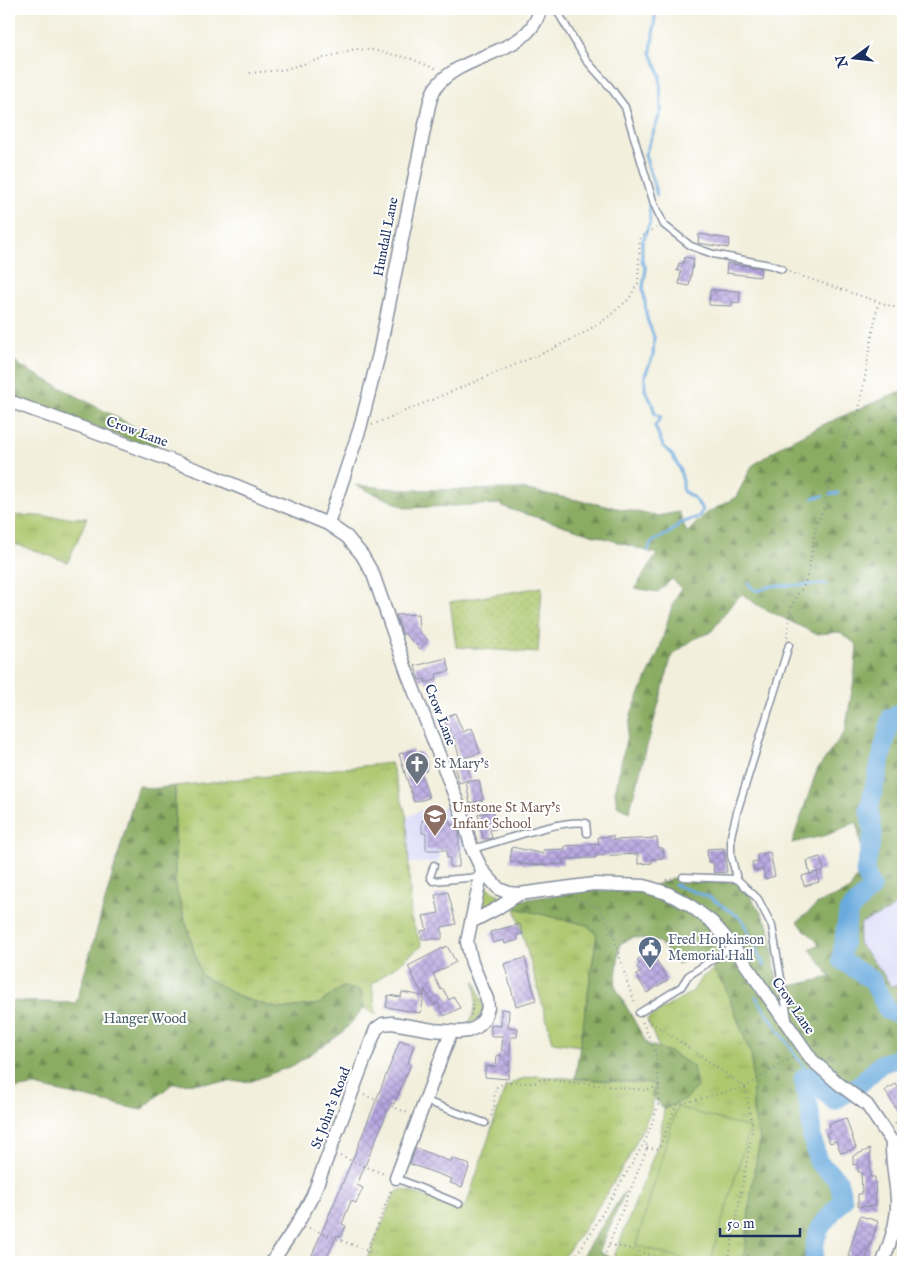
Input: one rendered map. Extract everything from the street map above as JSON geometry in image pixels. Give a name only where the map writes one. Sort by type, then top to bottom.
[{"type":"street","name":"Hundall Lane","points":[[328,524],[360,428],[379,354],[429,105],[435,88],[446,77],[465,64],[515,42],[532,28],[540,9]]},
{"type":"street","name":"Crow Lane","points":[[9,401],[208,474],[328,524],[346,537],[362,555],[373,574],[407,672],[463,816],[480,873],[500,889],[509,893],[519,894],[594,884],[644,886],[667,893],[688,904],[712,922],[734,946],[812,1060],[866,1105],[903,1158]]},
{"type":"street","name":"St John's Road","points":[[272,1262],[298,1223],[313,1195],[376,1029],[383,1024],[392,1023],[451,1032],[468,1031],[477,1027],[484,1019],[488,1008],[487,999],[472,963],[467,942],[480,873]]},
{"type":"street","points":[[471,922],[496,910],[519,894]]},
{"type":"street","points":[[396,1178],[451,1032]]},
{"type":"street","points":[[883,1262],[895,1223],[897,1202],[891,1152],[892,1141]]},
{"type":"lane","points":[[556,9],[586,60],[625,107],[654,204],[664,225],[691,246],[713,254],[782,269]]},
{"type":"lane","points":[[789,1025],[772,926],[758,899],[737,880],[731,856],[731,836],[790,645]]},
{"type":"lane","points":[[472,849],[538,830],[578,822],[586,824],[587,833]]},
{"type":"lane","points":[[434,866],[430,877],[433,881],[480,873]]},
{"type":"lane","points":[[683,877],[737,880]]},
{"type":"lane","points":[[639,1013],[682,986],[688,976],[734,946]]},
{"type":"lane","points":[[426,1100],[485,1123]]},
{"type":"lane","points":[[396,1178],[459,1204]]},
{"type":"path","points":[[250,73],[282,70],[355,49],[372,50],[412,59],[434,67],[446,77]]},
{"type":"path","points":[[360,428],[550,350],[582,334],[607,318],[629,299],[638,283],[640,237],[664,225]]},
{"type":"path","points":[[782,269],[903,310]]},
{"type":"path","points":[[790,645],[786,635],[790,610],[809,570],[815,529],[823,508],[834,463],[860,410],[878,303]]},
{"type":"path","points":[[570,899],[578,899],[598,907],[612,930],[628,986],[655,1051],[659,1086],[658,1106],[646,1140],[590,1236],[570,1262]]},
{"type":"path","points":[[470,1017],[473,1012],[474,999]]},
{"type":"path","points":[[639,1013],[745,1087],[753,1128],[728,1262]]},
{"type":"path","points":[[647,1148],[659,1149],[676,1105],[745,1087],[804,1049]]},
{"type":"path","points":[[485,1123],[489,1120],[494,1106],[495,1088],[506,1082],[534,1083],[542,1079],[645,1090],[659,1086]]},
{"type":"path","points":[[353,1090],[420,1118]]},
{"type":"path","points":[[602,1262],[647,1148],[646,1140]]},
{"type":"path","points":[[330,1152],[396,1178],[363,1262]]},
{"type":"path","points":[[298,1223],[376,1254]]},
{"type":"path","points":[[609,1245],[674,1262]]},
{"type":"shaded area","name":"Unstone St Mary's Infant School","points":[[448,807],[458,824],[465,850],[439,850],[439,862],[408,863],[407,818],[418,811]]},
{"type":"shaded area","points":[[899,902],[903,906],[903,986],[891,986],[858,943],[861,923],[888,911]]},
{"type":"green space","points":[[9,356],[22,367],[161,441],[154,449],[9,395]]},
{"type":"green space","points":[[903,390],[903,899],[888,911],[861,923],[858,943],[891,986],[903,986],[903,1064],[853,1086],[810,1072],[801,1077],[810,1137],[817,1162],[836,1182],[842,1194],[816,1232],[812,1250],[812,1262],[741,1262],[745,1249],[752,1185],[760,1141],[753,1112],[752,1057],[725,987],[701,952],[678,964],[659,942],[633,937],[620,944],[615,986],[647,1044],[670,1052],[693,1066],[697,1087],[686,1099],[664,1109],[652,1096],[654,1084],[575,1078],[597,934],[587,925],[515,908],[521,900],[592,890],[639,892],[673,878],[742,883],[769,926],[778,989],[831,977],[810,949],[819,944],[797,922],[819,903],[850,890],[857,876],[861,847],[857,822],[827,835],[792,843],[817,770],[845,731],[854,680],[857,645],[840,632],[816,634],[759,606],[742,594],[731,605],[711,632],[694,639],[672,655],[629,812],[617,805],[615,792],[632,711],[659,651],[672,606],[681,588],[672,579],[658,592],[635,588],[657,554],[509,509],[499,504],[407,508],[355,485],[410,490],[522,489],[657,516],[679,512],[687,533],[705,514],[736,497],[752,466],[784,444]]},
{"type":"green space","points":[[9,515],[87,518],[68,562],[9,542]]},
{"type":"green space","points":[[542,587],[538,653],[456,647],[450,602]]},
{"type":"green space","points":[[391,763],[407,818],[411,918],[422,946],[372,984],[376,1015],[364,1008],[361,991],[342,987],[319,1004],[279,1009],[242,998],[201,975],[175,885],[175,786]]},
{"type":"green space","name":"Hanger Wood","points":[[138,785],[150,789],[175,786],[175,885],[201,975],[242,998],[279,1009],[319,1004],[342,987],[361,991],[364,1008],[342,1033],[294,1065],[252,1081],[172,1084],[141,1110],[35,1086],[9,1089],[9,1001],[76,1003]]},
{"type":"green space","points":[[486,885],[503,897],[504,901],[481,912],[479,909],[483,887]]},
{"type":"green space","points":[[515,908],[587,925],[597,934],[580,1046],[553,1042]]},
{"type":"green space","points":[[713,970],[725,987],[752,1057],[753,1112],[760,1141],[752,1185],[745,1249],[741,1262],[621,1262],[613,1259],[660,1139],[664,1109],[686,1099],[670,1052],[659,1048],[647,1019],[693,991],[701,978]]},
{"type":"green space","points":[[475,980],[484,1010],[476,1021],[465,1027],[475,1010]]},
{"type":"green space","points":[[535,1076],[654,1084],[651,1111],[627,1161],[584,1229],[560,1262],[366,1262],[395,1193],[403,1189],[451,1206],[466,1206],[505,1088],[517,1080]]},
{"type":"green space","points":[[677,1107],[750,1128],[710,1262],[694,1262],[636,1245]]},
{"type":"green space","points":[[625,1191],[599,1252],[621,1262],[578,1262]]},
{"type":"building","points":[[699,234],[730,239],[728,248],[698,243]]},
{"type":"building","points":[[685,257],[694,259],[689,286],[679,284],[681,271],[677,271],[679,263],[683,264]]},
{"type":"building","points":[[727,263],[761,268],[760,277],[726,273]]},
{"type":"building","points":[[710,290],[740,291],[739,303],[732,302],[732,306],[709,305]]},
{"type":"building","points":[[418,614],[419,631],[428,640],[420,649],[405,634],[402,634],[396,615]]},
{"type":"building","points":[[446,658],[450,671],[436,674],[437,679],[426,683],[425,679],[419,680],[415,666]]},
{"type":"building","points":[[455,713],[463,732],[472,728],[480,753],[460,759],[454,738],[452,738],[444,718]]},
{"type":"building","name":"St Mary's","points":[[412,750],[413,754],[421,752],[426,771],[421,772],[429,798],[414,802],[399,754]]},
{"type":"building","points":[[466,762],[471,779],[459,783],[454,765]]},
{"type":"building","points":[[479,780],[483,800],[470,803],[466,782]]},
{"type":"building","points":[[493,811],[496,829],[490,830],[492,838],[483,839],[478,814]]},
{"type":"building","points":[[422,820],[450,820],[450,825],[456,825],[459,833],[459,867],[450,867],[450,858],[447,858],[447,850],[426,850],[426,833],[422,833]]},
{"type":"building","points":[[613,836],[613,840],[657,838],[658,848],[663,848],[664,858],[652,859],[652,863],[638,864],[638,854],[562,859],[563,864],[530,865],[510,861],[512,847],[544,854],[543,850],[565,849],[565,846],[599,844],[598,837]]},
{"type":"building","points":[[724,848],[727,872],[714,873],[713,862],[708,862],[707,849]]},
{"type":"building","points":[[770,852],[775,876],[765,879],[763,869],[754,871],[752,862],[758,861],[757,855]]},
{"type":"building","points":[[820,857],[824,870],[810,874],[807,861]]},
{"type":"building","points":[[817,872],[819,882],[804,886],[802,876]]},
{"type":"building","points":[[448,892],[456,924],[442,927],[442,939],[422,939],[421,931],[427,930],[423,916],[439,913],[435,895]]},
{"type":"building","points":[[520,924],[523,934],[517,935],[518,940],[505,944],[504,940],[493,943],[490,932]]},
{"type":"building","points":[[447,946],[456,962],[433,974],[441,990],[443,989],[449,1000],[454,997],[460,1008],[444,1016],[438,1003],[433,1005],[425,989],[421,1013],[386,1007],[388,995],[401,997],[402,992],[423,996],[408,966]]},
{"type":"building","name":"Fred Hopkinson Memorial Hall","points":[[651,951],[668,980],[647,993],[636,975],[641,972],[637,966],[640,964],[637,960]]},
{"type":"building","points":[[525,958],[536,1000],[516,1006],[504,964]]},
{"type":"building","points":[[501,1009],[509,1010],[508,1027],[518,1028],[517,1037],[511,1037],[508,1079],[485,1077],[485,1066],[496,1067],[497,1055],[501,1056],[503,1036],[491,1036],[491,1025],[501,1026]]},
{"type":"building","points":[[400,1040],[414,1045],[408,1063],[411,1064],[394,1104],[391,1103],[357,1185],[363,1188],[356,1203],[351,1201],[342,1224],[346,1226],[341,1237],[337,1235],[325,1262],[309,1262],[354,1156]]},
{"type":"building","points":[[896,1084],[903,1096],[903,1109],[898,1112],[885,1090]]},
{"type":"building","points":[[846,1118],[856,1148],[841,1153],[836,1141],[830,1143],[826,1133],[831,1131],[829,1124]]},
{"type":"building","points":[[416,1148],[451,1162],[452,1158],[470,1165],[462,1187],[450,1183],[452,1179],[410,1164]]},
{"type":"building","points":[[870,1149],[870,1177],[875,1177],[876,1206],[858,1207],[858,1194],[862,1194],[861,1172],[858,1172],[858,1164],[853,1165],[853,1156]]},
{"type":"building","points":[[860,1216],[878,1221],[865,1262],[848,1256]]},
{"type":"waterway","points":[[656,9],[651,53],[660,74],[661,111],[645,155],[657,195]]},
{"type":"waterway","points":[[648,551],[651,543],[669,533],[681,523],[698,517],[703,510],[694,498],[683,491],[683,481],[679,467],[672,455],[663,446],[655,426],[661,417],[655,414],[645,390],[645,375],[653,356],[654,337],[647,319],[643,287],[646,269],[642,261],[642,243],[650,222],[649,203]]},
{"type":"waterway","points":[[830,494],[838,493]]},
{"type":"waterway","points":[[813,498],[823,496]]},
{"type":"waterway","points":[[748,583],[758,591],[771,586],[826,584]]},
{"type":"waterway","points":[[903,712],[891,717],[869,809],[873,833],[865,872],[872,888],[848,912],[841,960],[872,980],[888,1011],[903,1015]]},
{"type":"waterway","points":[[675,885],[709,897],[742,919],[764,966]]},
{"type":"waterway","points":[[756,997],[810,1076]]},
{"type":"waterway","points":[[814,1262],[817,1234],[825,1221],[843,1200],[838,1180],[818,1162],[812,1137],[810,1112],[803,1078],[810,1076],[834,1101],[860,1084],[882,1063],[898,1059],[903,1049]]},
{"type":"place","name":"St Mary's","points":[[417,785]]},
{"type":"place","name":"Unstone St Mary's Infant School","points":[[435,837]]},
{"type":"place","name":"Fred Hopkinson Memorial Hall","points":[[650,969]]}]
